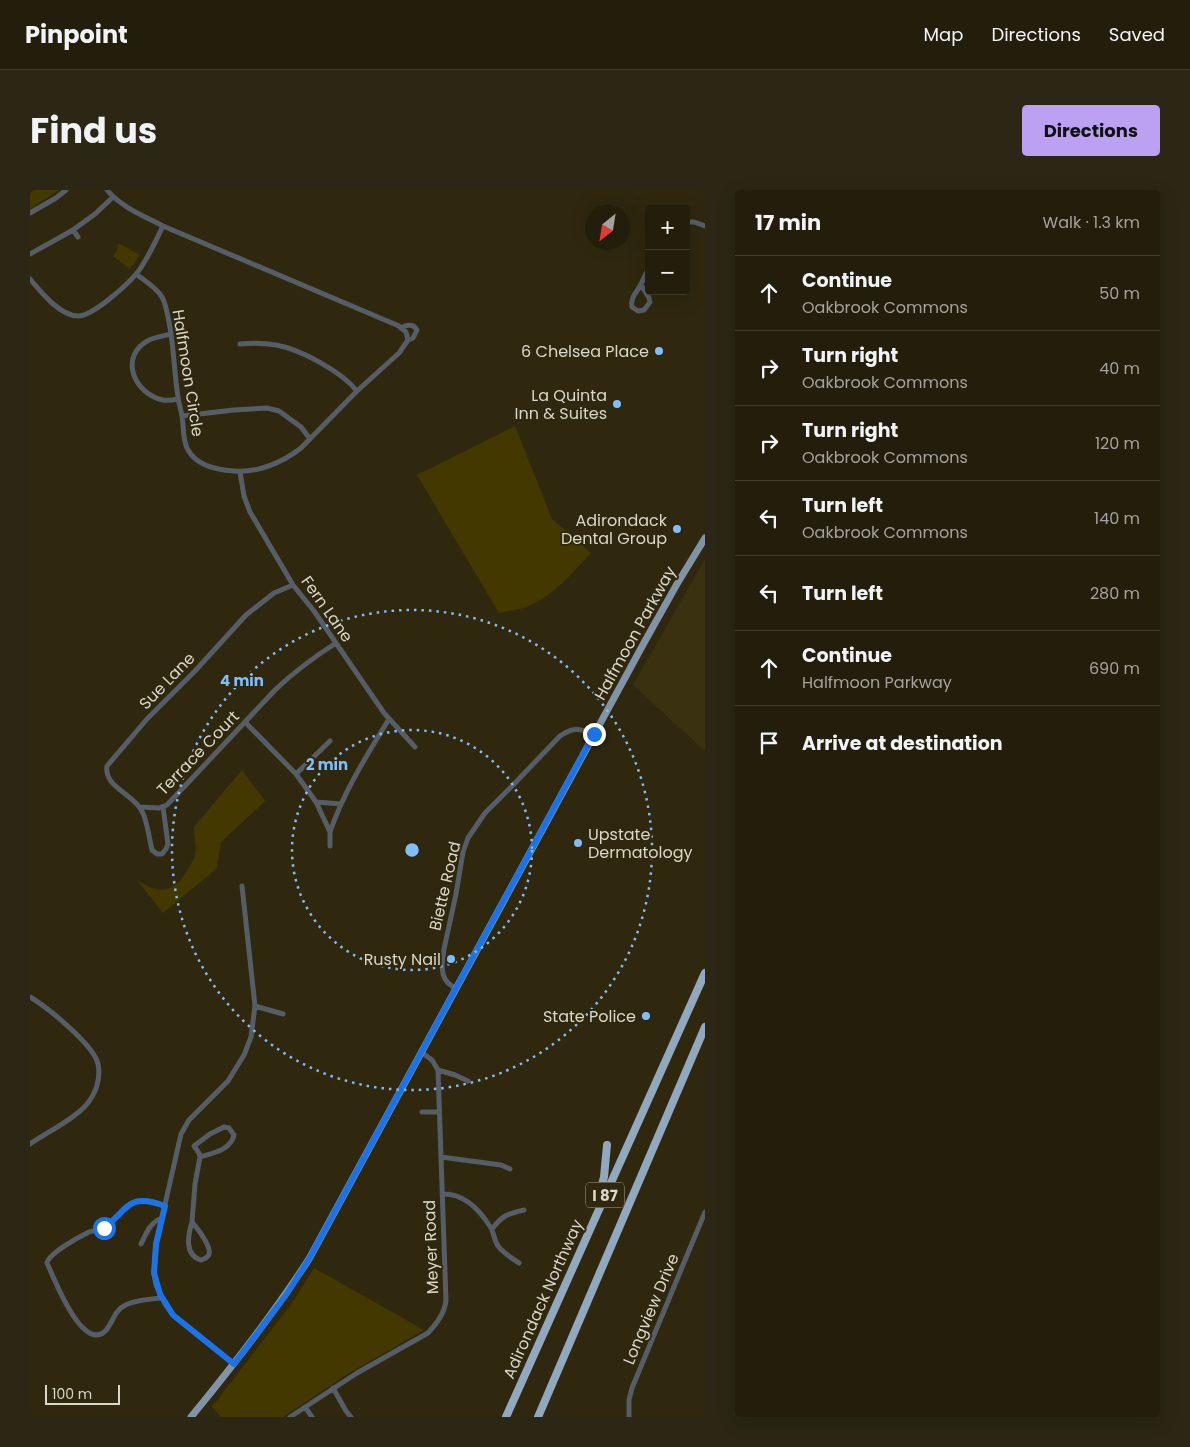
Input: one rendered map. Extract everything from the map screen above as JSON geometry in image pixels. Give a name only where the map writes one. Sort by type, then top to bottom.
[{"type":"highway","name":"Adirondack Northway","points":[[506,1417],[705,973]]},
{"type":"highway","name":"I 87","points":[[538,1417],[705,1027]]},
{"type":"highway","points":[[580,1251],[602,1188],[607,1145]]},
{"type":"main road","name":"Halfmoon Parkway","points":[[192,1417],[286,1295],[309,1259],[594,734],[677,584],[705,538]]},
{"type":"street","points":[[30,213],[66,190]]},
{"type":"street","points":[[107,190],[113,197],[163,226],[401,328],[407,334],[408,340],[413,338],[417,330],[414,326],[409,325],[401,328]]},
{"type":"street","points":[[30,254],[73,230],[95,214],[113,197]]},
{"type":"street","points":[[690,222],[705,226]]},
{"type":"street","points":[[30,279],[55,306],[68,314],[84,315],[98,308],[136,274],[150,253],[163,226]]},
{"type":"street","points":[[73,230],[78,237]]},
{"type":"street","name":"Halfmoon Circle","points":[[136,274],[155,288],[166,307],[172,334],[178,399],[188,450],[192,456],[205,466],[217,470],[240,472],[268,466],[284,460],[301,448],[357,391],[399,353],[408,340]]},
{"type":"street","points":[[641,286],[650,298],[650,302],[644,310],[638,311],[632,307],[631,301],[645,277]]},
{"type":"street","points":[[78,316],[78,323]]},
{"type":"street","points":[[172,334],[152,339],[141,346],[131,365],[134,376],[140,386],[148,393],[162,400],[178,399]]},
{"type":"street","points":[[240,344],[260,343],[284,347],[317,360],[345,378],[357,391]]},
{"type":"street","points":[[182,416],[267,408],[286,414],[301,426],[310,439]]},
{"type":"street","name":"Fern Lane","points":[[240,472],[244,496],[250,512],[293,585],[314,611],[384,713],[415,748]]},
{"type":"street","name":"Sue Lane","points":[[140,807],[110,780],[106,774],[109,762],[147,719],[195,671],[246,615],[274,593],[293,585]]},
{"type":"street","name":"Terrace Court","points":[[140,807],[163,807],[173,800],[293,672],[336,643]]},
{"type":"street","points":[[330,846],[330,832],[341,804],[358,770],[389,719]]},
{"type":"street","points":[[245,722],[296,774],[316,802],[330,832]]},
{"type":"street","name":"Biette Road","points":[[456,989],[445,979],[442,965],[463,852],[468,838],[485,813],[560,736],[575,728],[594,734]]},
{"type":"street","points":[[296,774],[330,741]]},
{"type":"street","points":[[316,802],[341,804]]},
{"type":"street","points":[[140,807],[152,850],[158,854],[162,854],[168,844],[163,807]]},
{"type":"street","points":[[234,1364],[173,1315],[156,1285],[154,1273],[156,1244],[178,1145],[184,1127],[228,1082],[244,1055],[251,1037],[255,1006],[242,886]]},
{"type":"street","points":[[30,998],[41,1004],[72,1030],[88,1047],[98,1063],[99,1074],[95,1090],[86,1106],[30,1144]]},
{"type":"street","points":[[255,1006],[282,1014]]},
{"type":"street","points":[[422,1052],[432,1060],[438,1070],[468,1081]]},
{"type":"street","name":"Meyer Road","points":[[290,1417],[357,1373],[428,1333],[440,1320],[446,1301],[438,1070]]},
{"type":"street","points":[[422,1112],[439,1112]]},
{"type":"street","points":[[192,1222],[210,1250],[208,1257],[201,1260],[197,1259],[190,1251],[188,1234],[192,1222],[195,1184],[200,1157],[194,1146],[210,1134],[224,1127],[232,1132],[234,1135],[233,1141],[228,1146],[200,1157]]},
{"type":"street","points":[[441,1157],[501,1165],[510,1170]]},
{"type":"street","points":[[442,1194],[450,1194],[467,1200],[481,1213],[492,1229],[499,1248],[519,1263]]},
{"type":"street","points":[[162,1298],[124,1306],[117,1312],[103,1333],[92,1334],[82,1326],[71,1312],[58,1288],[48,1263],[50,1257],[90,1232],[104,1228],[134,1201],[156,1202],[165,1206]]},
{"type":"street","points":[[492,1229],[500,1219],[508,1214],[524,1210]]},
{"type":"street","name":"Longview Drive","points":[[629,1417],[629,1400],[632,1388],[705,1212]]},
{"type":"street","points":[[141,1244],[149,1227],[162,1218]]},
{"type":"street","points":[[333,1388],[351,1417]]},
{"type":"street","points":[[305,1407],[312,1417]]},
{"type":"shaded area","points":[[30,190],[59,190],[30,209]]},
{"type":"shaded area","points":[[118,243],[140,255],[130,269],[113,256],[117,251]]},
{"type":"shaded area","points":[[515,426],[552,519],[591,553],[562,584],[536,603],[516,610],[499,613],[417,475]]},
{"type":"shaded area","points":[[705,559],[705,751],[633,685]]},
{"type":"shaded area","points":[[242,770],[265,801],[221,842],[217,868],[163,913],[136,879],[152,888],[165,889],[177,883],[183,877],[195,857],[194,827]]},
{"type":"shaded area","points":[[314,1268],[424,1330],[346,1375],[283,1417],[221,1417],[212,1407],[292,1303]]},
{"type":"place","name":"6 Chelsea Place","points":[[659,351]]},
{"type":"place","name":"La Quinta Inn & Suites","points":[[617,404]]},
{"type":"place","name":"Adirondack Dental Group","points":[[677,529]]},
{"type":"place","name":"Upstate Dermatology","points":[[578,843]]},
{"type":"place","name":"Rusty Nail","points":[[451,959]]},
{"type":"place","name":"State Police","points":[[646,1016]]},
{"type":"route","points":[[104,1228],[134,1201],[156,1202],[165,1206],[156,1244],[154,1273],[156,1285],[165,1304],[173,1315],[234,1364],[286,1295],[309,1259],[594,734]]}]
